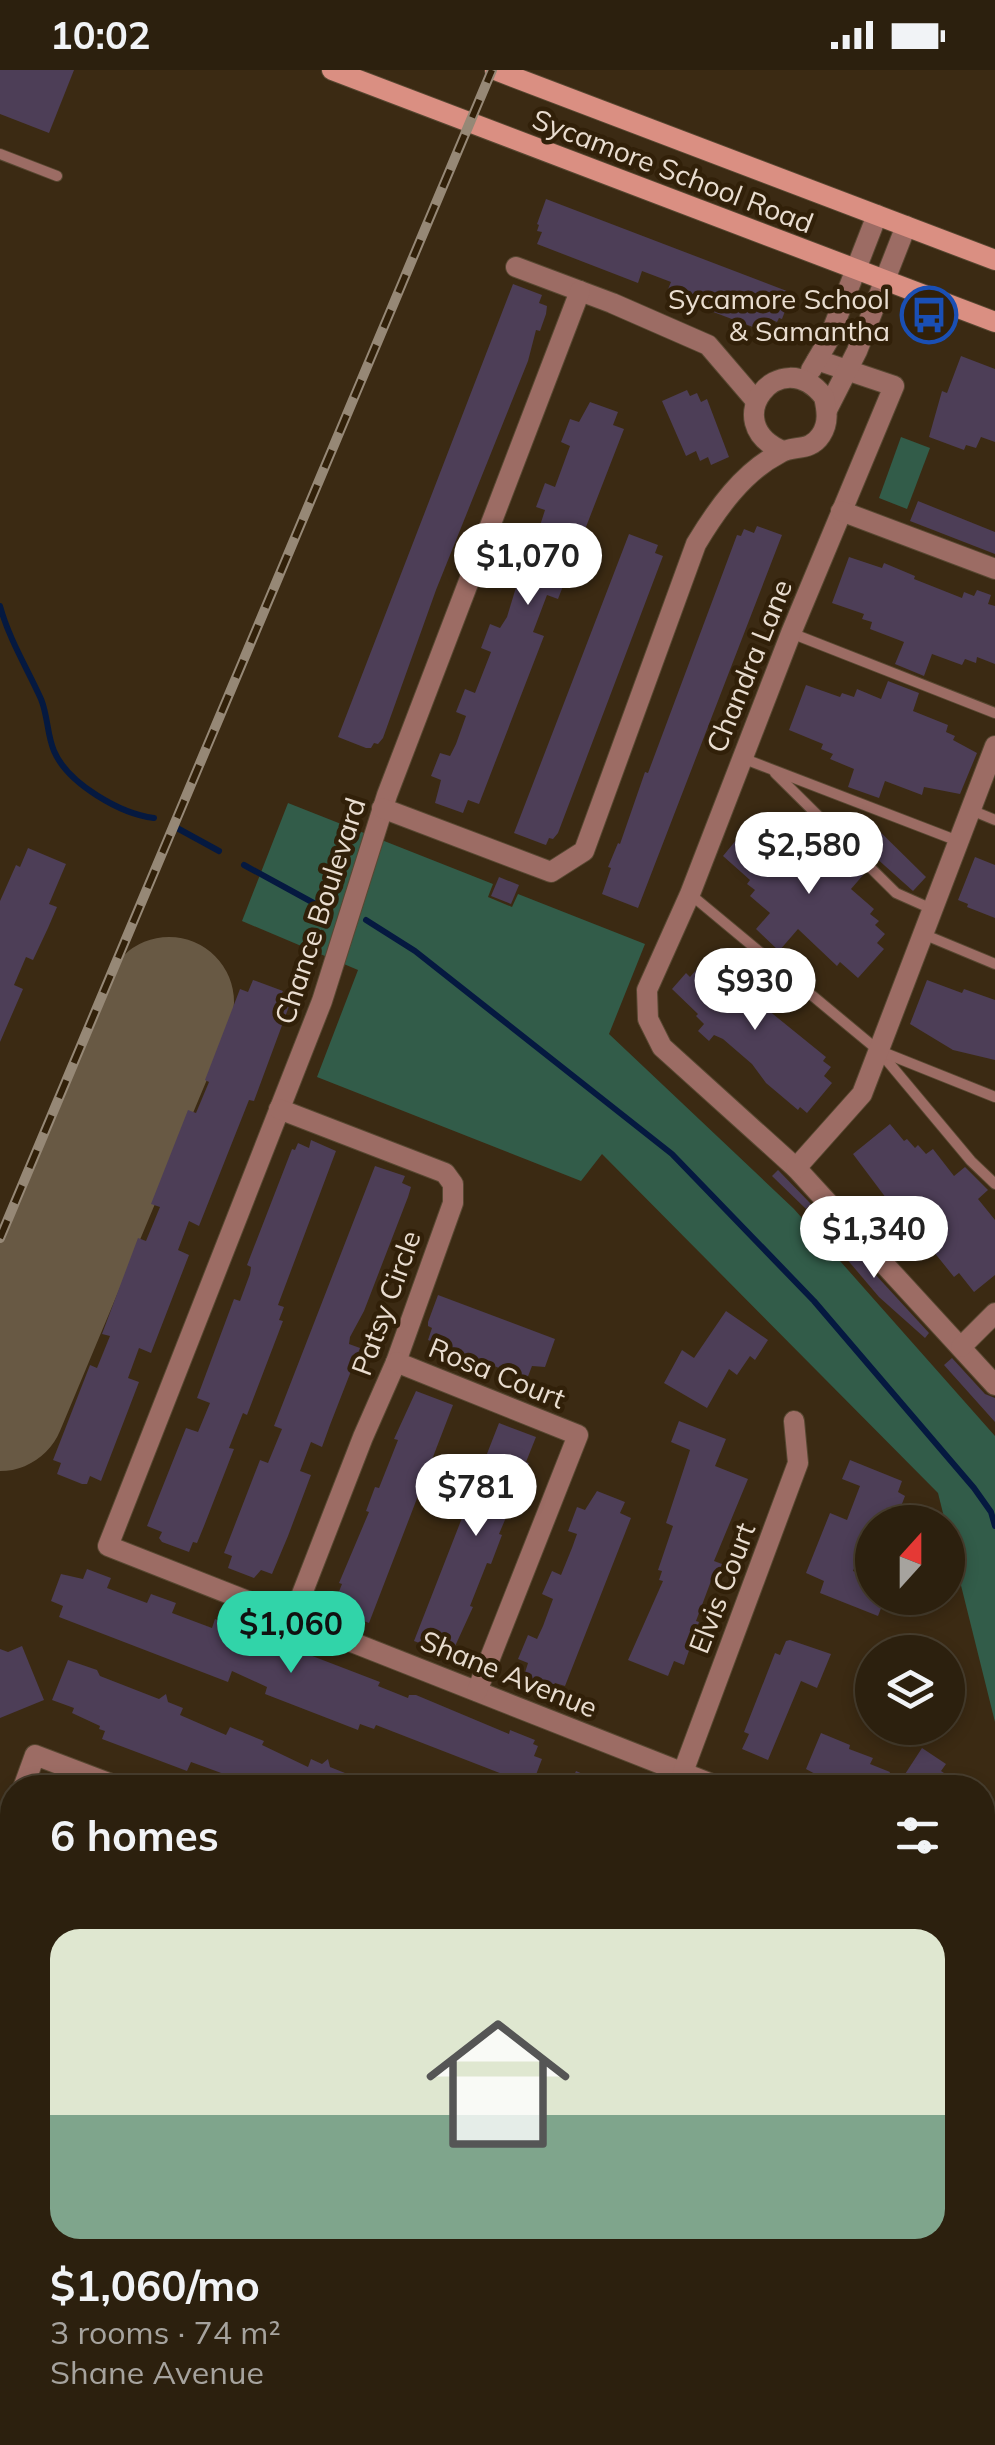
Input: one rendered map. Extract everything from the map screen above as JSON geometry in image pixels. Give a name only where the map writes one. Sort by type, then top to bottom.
[{"type":"main road","name":"Sycamore School Road","points":[[332,70],[995,322]]},
{"type":"main road","name":"Sycamore School Road","points":[[495,70],[995,260]]},
{"type":"street","points":[[805,380],[818,360],[877,216]]},
{"type":"street","points":[[827,410],[857,351],[906,226]]},
{"type":"street","points":[[516,267],[708,346],[756,401]]},
{"type":"street","name":"Chance Boulevard","points":[[108,1546],[322,1001],[382,808],[580,291]]},
{"type":"street","name":"Chandra Lane","points":[[818,360],[894,386],[648,990],[648,1019],[662,1046],[796,1168],[995,1385]]},
{"type":"street","points":[[776,380],[805,380],[824,397],[826,424],[821,436],[810,446],[783,451],[761,437],[755,426],[756,401],[764,388],[776,380]]},
{"type":"street","points":[[382,808],[552,872],[584,851],[696,544],[722,500],[783,451]]},
{"type":"street","points":[[841,511],[995,570]]},
{"type":"street","points":[[796,1168],[862,1094],[995,746]]},
{"type":"street","name":"Patsy Circle","points":[[279,1109],[445,1173],[453,1184],[453,1203],[396,1362],[294,1617]]},
{"type":"street","points":[[962,1347],[995,1313]]},
{"type":"street","name":"Rosa Court","points":[[396,1362],[578,1435],[478,1691]]},
{"type":"street","name":"Elvis Court","points":[[682,1772],[798,1463],[794,1421]]},
{"type":"street","name":"Shane Avenue","points":[[108,1546],[690,1775]]},
{"type":"street","points":[[28,1775],[35,1755],[88,1775]]},
{"type":"lane","points":[[0,154],[58,176]]},
{"type":"lane","points":[[792,632],[995,713]]},
{"type":"lane","points":[[742,758],[958,841]]},
{"type":"lane","points":[[771,769],[896,893],[932,909]]},
{"type":"lane","points":[[970,810],[995,820]]},
{"type":"lane","points":[[690,894],[878,1050],[995,1184]]},
{"type":"lane","points":[[923,934],[995,964]]},
{"type":"lane","points":[[878,1050],[995,1096]]},
{"type":"green space","points":[[901,437],[930,448],[907,509],[879,498]]},
{"type":"green space","points":[[288,803],[493,884],[488,897],[512,907],[518,894],[645,944],[609,1034],[794,1209],[995,1436],[995,1722],[965,1601],[965,1505],[941,1505],[938,1493],[602,1154],[581,1181],[317,1077],[358,970],[242,921]]},
{"type":"building","points":[[0,70],[74,70],[49,133],[0,114]]},
{"type":"building","points":[[546,199],[792,293],[782,319],[770,319],[766,332],[666,294],[671,282],[642,271],[638,283],[537,244],[542,232],[537,231],[537,224]]},
{"type":"building","points":[[513,284],[542,295],[539,303],[547,306],[546,314],[540,331],[536,330],[528,361],[436,590],[383,738],[366,748],[338,737]]},
{"type":"building","points":[[961,356],[995,369],[995,442],[981,437],[976,448],[966,445],[964,450],[929,437],[942,391],[947,393]]},
{"type":"building","points":[[687,390],[690,396],[697,393],[701,402],[707,399],[729,457],[711,465],[708,457],[700,461],[696,451],[686,456],[662,401]]},
{"type":"building","points":[[590,402],[618,412],[613,425],[624,429],[558,599],[547,595],[533,632],[544,636],[479,804],[468,800],[463,813],[435,803],[441,780],[431,776],[440,753],[450,756],[456,744],[466,716],[456,712],[465,689],[475,693],[491,652],[481,648],[490,624],[500,628],[507,617],[520,574],[511,571],[520,547],[529,551],[536,538],[545,510],[536,507],[545,483],[555,487],[570,446],[561,442],[570,419],[579,422]]},
{"type":"building","points":[[918,501],[995,532],[995,554],[910,521]]},
{"type":"building","points":[[757,526],[782,535],[638,908],[602,894],[611,868],[608,867],[645,772],[648,773],[737,535],[741,536],[744,529],[754,533]]},
{"type":"building","points":[[629,534],[658,545],[655,553],[663,556],[558,833],[546,845],[514,833]]},
{"type":"building","points":[[849,557],[882,568],[884,563],[962,598],[964,592],[974,596],[977,590],[991,595],[988,604],[995,606],[995,664],[977,657],[976,663],[965,659],[962,665],[932,654],[924,676],[895,664],[904,642],[870,629],[872,622],[862,619],[864,614],[832,603]]},
{"type":"building","points":[[888,681],[919,693],[913,711],[948,725],[946,732],[955,736],[953,740],[977,753],[960,794],[924,787],[922,795],[885,781],[879,798],[848,787],[854,769],[830,759],[833,754],[821,749],[823,744],[789,730],[806,685],[840,697],[842,693],[854,697],[857,689],[881,699]]},
{"type":"building","points":[[862,814],[926,877],[913,891],[846,831]]},
{"type":"building","points":[[760,823],[795,846],[800,840],[816,854],[828,842],[834,843],[864,874],[851,889],[874,909],[870,914],[885,934],[877,943],[884,949],[858,978],[840,962],[837,966],[798,929],[779,951],[756,929],[770,913],[750,896],[755,890],[747,884],[750,880],[723,856],[737,839],[742,844]]},
{"type":"building","points":[[28,848],[66,864],[49,904],[57,907],[48,928],[33,960],[26,957],[14,985],[23,989],[0,1042],[0,901]]},
{"type":"building","points":[[975,857],[995,865],[995,918],[958,900]]},
{"type":"building","points":[[499,877],[519,885],[511,904],[491,896]]},
{"type":"building","points":[[709,955],[764,996],[760,1001],[768,1010],[826,1057],[823,1061],[831,1067],[824,1076],[832,1083],[807,1113],[766,1083],[752,1064],[723,1039],[714,1035],[709,1041],[698,1031],[704,1024],[698,1014],[672,989],[686,973],[690,977]]},
{"type":"building","points":[[253,980],[283,991],[280,997],[291,1001],[254,1101],[249,1100],[199,1226],[189,1221],[178,1250],[189,1255],[151,1353],[139,1348],[128,1378],[139,1382],[101,1481],[90,1476],[87,1484],[82,1484],[57,1474],[61,1463],[53,1460],[90,1365],[97,1368],[110,1336],[102,1334],[138,1238],[146,1241],[160,1207],[151,1204],[188,1110],[196,1113],[240,989],[248,992]]},
{"type":"building","points":[[927,980],[995,1000],[995,1060],[953,1050],[910,1024]]},
{"type":"building","points":[[890,1124],[915,1148],[918,1145],[926,1154],[933,1149],[954,1176],[965,1167],[988,1190],[978,1199],[995,1220],[995,1275],[974,1292],[959,1273],[954,1277],[901,1211],[898,1214],[853,1154]]},
{"type":"building","points":[[311,1140],[336,1151],[278,1305],[284,1307],[279,1320],[283,1321],[247,1415],[243,1413],[229,1448],[234,1449],[204,1526],[189,1552],[162,1542],[162,1532],[147,1526],[186,1428],[198,1432],[210,1403],[197,1398],[234,1299],[240,1301],[250,1274],[251,1267],[247,1265],[292,1149],[298,1143],[309,1148]]},
{"type":"building","points":[[375,1166],[405,1176],[402,1183],[411,1187],[364,1311],[350,1337],[349,1344],[360,1348],[322,1447],[311,1442],[300,1471],[311,1475],[288,1536],[272,1574],[261,1570],[254,1578],[228,1568],[232,1556],[224,1553],[260,1460],[268,1463],[282,1429],[274,1426]]},
{"type":"building","points":[[778,1170],[811,1204],[806,1209],[772,1176]]},
{"type":"building","points":[[830,1225],[929,1333],[925,1338],[879,1297],[823,1231]]},
{"type":"building","points":[[438,1295],[555,1339],[545,1367],[532,1366],[527,1379],[428,1340],[432,1328],[428,1322]]},
{"type":"building","points":[[726,1311],[768,1340],[755,1360],[750,1356],[737,1375],[729,1369],[707,1408],[664,1383],[682,1350],[694,1358]]},
{"type":"building","points":[[952,1358],[985,1394],[995,1398],[995,1422],[944,1365]]},
{"type":"building","points":[[416,1391],[453,1405],[369,1623],[332,1609],[375,1487],[379,1488],[398,1440],[394,1439]]},
{"type":"building","points":[[679,1421],[726,1439],[715,1466],[748,1479],[714,1561],[722,1564],[715,1583],[711,1581],[684,1665],[674,1661],[668,1676],[628,1660],[663,1581],[659,1580],[662,1571],[658,1570],[673,1526],[666,1523],[690,1450],[671,1442]]},
{"type":"building","points":[[499,1423],[536,1437],[491,1564],[487,1563],[451,1655],[414,1641]]},
{"type":"building","points":[[850,1460],[902,1481],[898,1492],[905,1496],[902,1505],[855,1505],[855,1607],[820,1593],[824,1581],[806,1573],[830,1513],[847,1520],[860,1486],[842,1479]]},
{"type":"building","points":[[597,1491],[625,1502],[620,1513],[631,1518],[565,1686],[555,1683],[550,1696],[521,1685],[528,1663],[518,1659],[528,1635],[537,1639],[543,1626],[553,1599],[542,1594],[552,1571],[561,1575],[572,1548],[577,1534],[568,1531],[577,1507],[585,1510]]},
{"type":"building","points":[[87,1569],[111,1578],[107,1588],[147,1603],[151,1594],[176,1603],[172,1613],[212,1628],[215,1619],[239,1628],[235,1638],[276,1656],[281,1644],[380,1682],[378,1686],[408,1698],[416,1695],[509,1734],[510,1730],[535,1740],[533,1744],[538,1746],[534,1756],[542,1759],[536,1775],[505,1775],[376,1725],[374,1729],[360,1724],[358,1730],[265,1694],[267,1687],[232,1671],[228,1682],[59,1617],[63,1606],[51,1601],[61,1574],[83,1579]]},
{"type":"building","points":[[790,1640],[831,1654],[817,1688],[801,1681],[768,1760],[742,1749],[749,1734],[744,1732],[775,1653],[780,1655]]},
{"type":"building","points":[[22,1646],[44,1700],[0,1718],[0,1649],[8,1652]]},
{"type":"building","points":[[68,1660],[159,1699],[166,1694],[168,1702],[183,1708],[180,1715],[226,1735],[230,1727],[264,1741],[262,1745],[308,1767],[311,1759],[322,1764],[328,1759],[330,1767],[345,1773],[224,1775],[191,1762],[187,1771],[102,1739],[105,1731],[100,1726],[72,1713],[74,1708],[52,1700]]},
{"type":"building","points":[[821,1733],[873,1758],[870,1764],[890,1772],[817,1775],[806,1769]]},
{"type":"building","points":[[922,1748],[946,1764],[941,1771],[947,1775],[904,1775]]},
{"type":"waterway","points":[[0,606],[41,699],[52,745],[61,763],[83,786],[112,804],[154,818]]},
{"type":"waterway","points":[[177,828],[219,851]]},
{"type":"waterway","points":[[244,865],[321,907]]},
{"type":"waterway","points":[[366,920],[415,951],[672,1154],[814,1301],[974,1488],[991,1512],[995,1526]]},
{"type":"runway","points":[[0,1406],[169,1002]]},
{"type":"railway","points":[[0,1238],[492,70]]},
{"type":"place","name":"Sycamore School & Samantha","points":[[929,315]]}]
